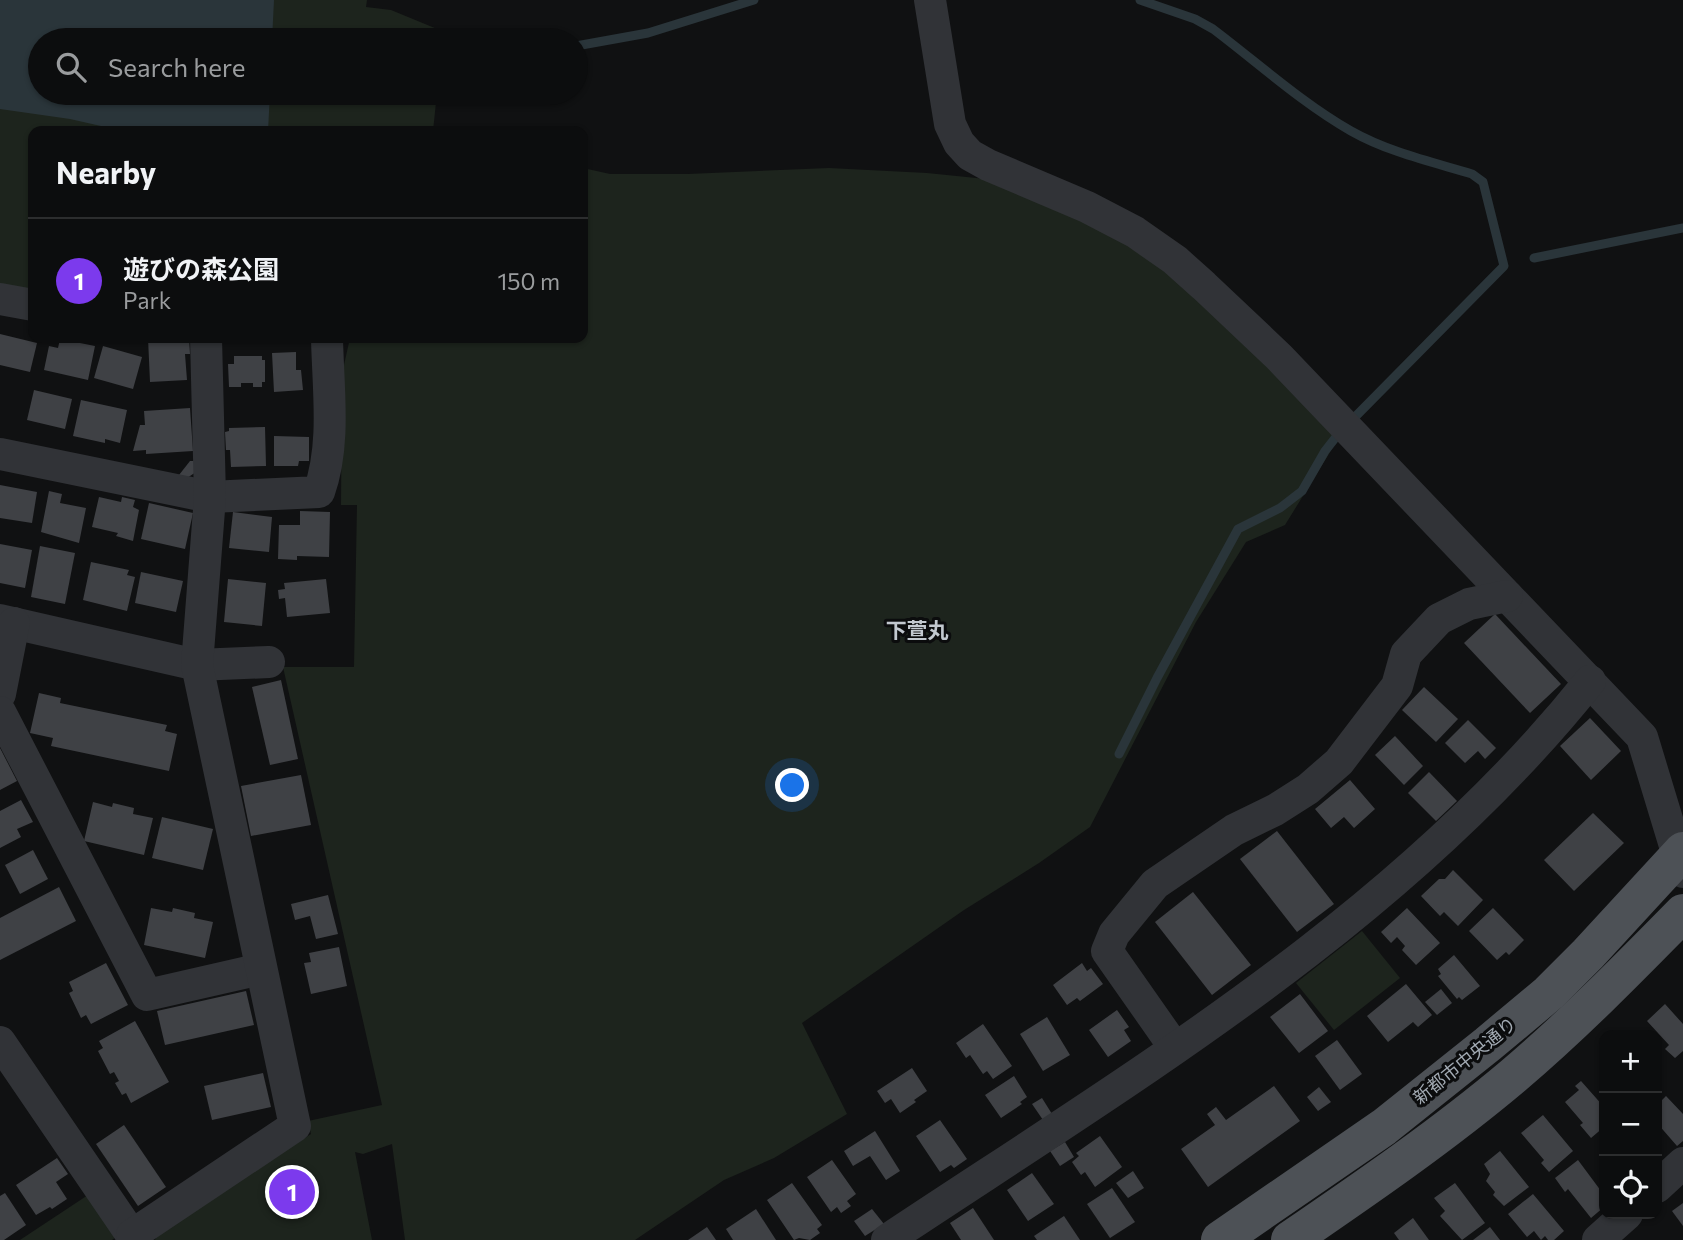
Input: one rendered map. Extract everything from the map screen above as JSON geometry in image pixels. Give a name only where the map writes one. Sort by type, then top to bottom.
[{"type":"main road","name":"新都市中央通り","points":[[1220,1240],[1384,1127],[1488,1044],[1549,993],[1682,860]]},
{"type":"main road","points":[[1290,1240],[1413,1154],[1513,1076],[1573,1023],[1683,913]]},
{"type":"street","points":[[930,0],[950,124],[958,143],[988,165],[1052,191],[1135,232],[1175,260],[1279,357],[1643,737],[1682,860]]},
{"type":"street","points":[[0,299],[28,304]]},
{"type":"street","points":[[0,1042],[10,1082],[133,1237],[295,1126],[197,665],[210,497],[206,343]]},
{"type":"street","points":[[0,454],[210,497],[319,492],[326,471],[329,444],[327,343]]},
{"type":"street","points":[[1175,1048],[1107,951],[1114,934],[1155,884],[1234,830],[1275,810],[1308,789],[1339,762],[1396,686],[1406,654],[1439,619],[1469,604],[1507,596]]},
{"type":"street","points":[[0,694],[7,622],[197,665],[269,662]]},
{"type":"street","points":[[887,1240],[1249,996],[1404,874],[1496,787],[1551,730],[1590,681]]},
{"type":"street","points":[[0,712],[147,995],[261,969]]},
{"type":"street","points":[[1662,1182],[1683,1163]]},
{"type":"street","points":[[1598,1240],[1621,1219]]},
{"type":"shaded area","points":[[0,0],[367,0],[366,7],[391,10],[435,28],[28,28],[28,105],[436,105],[434,126],[28,126],[28,292],[0,286]]},
{"type":"shaded area","points":[[0,0],[274,0],[273,28],[28,28],[28,105],[269,105],[268,126],[101,126],[0,109]]},
{"type":"shaded area","points":[[829,168],[927,173],[986,179],[1013,187],[1136,246],[1182,283],[1340,436],[1285,525],[1246,542],[1196,622],[1090,827],[964,910],[802,1023],[847,1114],[774,1158],[724,1180],[635,1240],[405,1240],[392,1144],[363,1154],[355,1152],[372,1240],[155,1240],[158,1233],[311,1134],[308,1121],[382,1105],[283,667],[354,667],[357,505],[341,505],[342,374],[349,343],[588,343],[588,169],[610,174],[688,174]]},
{"type":"shaded area","points":[[1362,931],[1400,978],[1334,1030],[1296,983]]},
{"type":"shaded area","points":[[88,1195],[116,1237],[112,1240],[20,1240]]},
{"type":"building","points":[[0,334],[28,343],[37,343],[30,372],[0,365]]},
{"type":"building","points":[[59,343],[95,346],[88,380],[44,370],[49,346],[58,348]]},
{"type":"building","points":[[148,343],[189,343],[190,354],[185,354],[187,380],[150,382]]},
{"type":"building","points":[[103,346],[142,357],[133,389],[94,378]]},
{"type":"building","points":[[296,352],[296,370],[301,370],[303,390],[274,392],[272,353]]},
{"type":"building","points":[[234,356],[262,356],[262,360],[265,360],[265,382],[262,382],[262,387],[253,387],[253,383],[241,383],[241,387],[229,387],[228,364],[234,364]]},
{"type":"building","points":[[34,390],[72,399],[65,429],[27,420]]},
{"type":"building","points":[[81,400],[127,410],[120,443],[105,439],[105,443],[73,436]]},
{"type":"building","points":[[190,408],[193,451],[146,454],[146,450],[133,451],[140,425],[145,425],[144,411]]},
{"type":"building","points":[[265,427],[266,466],[231,467],[225,432],[229,431],[229,428]]},
{"type":"building","points":[[274,436],[309,437],[309,461],[299,461],[298,466],[274,466]]},
{"type":"building","points":[[190,461],[195,461],[196,472],[187,478],[179,475]]},
{"type":"building","points":[[0,485],[37,492],[32,523],[0,518]]},
{"type":"building","points":[[49,491],[62,494],[60,503],[86,508],[79,543],[41,532]]},
{"type":"building","points":[[99,497],[121,502],[122,497],[135,500],[133,507],[139,510],[133,541],[116,536],[118,533],[92,527]]},
{"type":"building","points":[[149,503],[193,513],[185,549],[141,539]]},
{"type":"building","points":[[300,511],[330,512],[329,557],[297,556],[297,560],[278,559],[279,525],[300,525]]},
{"type":"building","points":[[233,512],[272,517],[269,552],[229,548]]},
{"type":"building","points":[[0,544],[32,550],[25,588],[0,583]]},
{"type":"building","points":[[40,546],[75,553],[65,604],[31,597]]},
{"type":"building","points":[[91,562],[129,570],[127,575],[135,577],[127,611],[83,600]]},
{"type":"building","points":[[141,572],[183,581],[176,612],[135,603]]},
{"type":"building","points":[[228,579],[266,583],[262,626],[224,622]]},
{"type":"building","points":[[326,579],[330,613],[287,617],[285,598],[279,599],[278,590],[285,589],[284,583]]},
{"type":"building","points":[[1495,614],[1561,684],[1530,713],[1464,643]]},
{"type":"building","points":[[281,680],[298,759],[270,765],[252,687]]},
{"type":"building","points":[[1424,687],[1458,719],[1436,742],[1402,710]]},
{"type":"building","points":[[39,693],[61,698],[60,703],[167,725],[165,731],[177,734],[169,771],[51,746],[53,738],[30,733]]},
{"type":"building","points":[[1590,718],[1621,751],[1591,780],[1560,746]]},
{"type":"building","points":[[1468,720],[1496,748],[1485,759],[1478,751],[1465,763],[1445,743]]},
{"type":"building","points":[[1395,736],[1423,766],[1404,785],[1375,755]]},
{"type":"building","points":[[0,748],[17,781],[0,790]]},
{"type":"building","points":[[1429,772],[1457,801],[1436,821],[1408,793]]},
{"type":"building","points":[[301,775],[311,825],[251,836],[241,786]]},
{"type":"building","points":[[1350,780],[1375,809],[1354,828],[1344,817],[1331,828],[1315,809]]},
{"type":"building","points":[[21,800],[33,822],[17,829],[21,837],[0,848],[0,811]]},
{"type":"building","points":[[93,802],[112,807],[113,803],[134,808],[133,814],[153,818],[144,855],[84,841]]},
{"type":"building","points":[[1593,813],[1624,843],[1574,891],[1544,860]]},
{"type":"building","points":[[162,817],[213,829],[203,870],[152,858]]},
{"type":"building","points":[[1277,831],[1334,904],[1297,932],[1240,859]]},
{"type":"building","points":[[33,850],[48,879],[20,894],[5,865]]},
{"type":"building","points":[[1453,870],[1483,900],[1458,926],[1444,912],[1440,916],[1421,896]]},
{"type":"building","points":[[59,887],[76,921],[0,960],[0,918]]},
{"type":"building","points":[[1193,892],[1251,965],[1212,995],[1155,922]]},
{"type":"building","points":[[328,895],[338,934],[316,939],[310,916],[295,920],[291,904]]},
{"type":"building","points":[[151,908],[172,912],[173,908],[195,913],[194,918],[213,922],[205,958],[144,945]]},
{"type":"building","points":[[1407,908],[1440,943],[1416,965],[1402,950],[1405,946],[1397,937],[1391,943],[1381,932]]},
{"type":"building","points":[[1493,908],[1524,940],[1509,955],[1506,952],[1497,960],[1469,931]]},
{"type":"building","points":[[339,947],[347,986],[311,994],[304,963],[311,962],[309,953]]},
{"type":"building","points":[[1454,955],[1480,986],[1462,1000],[1459,997],[1457,999],[1438,976],[1441,974],[1438,969]]},
{"type":"building","points":[[106,963],[128,1005],[91,1024],[86,1015],[81,1018],[69,993],[73,991],[69,982]]},
{"type":"building","points":[[1082,963],[1087,971],[1091,968],[1103,984],[1080,1001],[1077,998],[1067,1005],[1053,985]]},
{"type":"building","points":[[1406,984],[1432,1015],[1418,1027],[1413,1022],[1388,1042],[1367,1016]]},
{"type":"building","points":[[1441,989],[1452,1003],[1437,1015],[1425,1002]]},
{"type":"building","points":[[246,991],[254,1025],[165,1045],[157,1011]]},
{"type":"building","points":[[1300,994],[1328,1031],[1299,1053],[1270,1017]]},
{"type":"building","points":[[1665,1004],[1683,1024],[1683,1051],[1675,1058],[1665,1049],[1669,1045],[1662,1037],[1662,1030],[1655,1030],[1647,1021]]},
{"type":"building","points":[[1117,1010],[1129,1027],[1124,1030],[1131,1041],[1108,1057],[1089,1030]]},
{"type":"building","points":[[1047,1017],[1070,1055],[1043,1071],[1020,1034]]},
{"type":"building","points":[[135,1021],[169,1082],[131,1103],[126,1093],[122,1095],[115,1083],[119,1081],[114,1072],[110,1074],[98,1051],[103,1048],[99,1041]]},
{"type":"building","points":[[983,1024],[1012,1066],[993,1079],[987,1071],[983,1074],[970,1055],[966,1058],[956,1043]]},
{"type":"building","points":[[1337,1040],[1362,1074],[1340,1090],[1315,1056]]},
{"type":"building","points":[[912,1068],[927,1091],[900,1113],[891,1099],[885,1103],[877,1091]]},
{"type":"building","points":[[263,1073],[271,1107],[212,1120],[204,1086]]},
{"type":"building","points":[[1014,1076],[1027,1097],[1020,1102],[1022,1104],[1001,1118],[985,1095]]},
{"type":"building","points":[[1581,1081],[1599,1101],[1599,1131],[1591,1138],[1580,1125],[1583,1123],[1565,1102],[1579,1090],[1575,1086]]},
{"type":"building","points":[[1274,1086],[1300,1121],[1208,1187],[1181,1149],[1215,1125],[1207,1114],[1216,1107],[1226,1120]]},
{"type":"building","points":[[1319,1087],[1331,1102],[1318,1111],[1307,1097]]},
{"type":"building","points":[[1666,1096],[1683,1114],[1683,1141],[1677,1146],[1662,1129],[1662,1100]]},
{"type":"building","points":[[1042,1098],[1052,1114],[1043,1120],[1032,1104]]},
{"type":"building","points":[[1543,1115],[1573,1151],[1549,1172],[1541,1163],[1544,1160],[1521,1133]]},
{"type":"building","points":[[940,1120],[967,1159],[954,1168],[951,1165],[940,1172],[916,1136]]},
{"type":"building","points":[[124,1125],[166,1187],[138,1206],[96,1144]]},
{"type":"building","points":[[875,1131],[900,1171],[886,1180],[870,1156],[853,1166],[844,1151]]},
{"type":"building","points":[[1100,1136],[1122,1167],[1095,1187],[1085,1172],[1081,1175],[1072,1162],[1079,1156],[1076,1153]]},
{"type":"building","points":[[1065,1142],[1074,1157],[1060,1166],[1050,1151]]},
{"type":"building","points":[[1500,1151],[1529,1187],[1504,1206],[1493,1195],[1495,1192],[1486,1181],[1490,1174],[1484,1164]]},
{"type":"building","points":[[57,1158],[68,1174],[56,1182],[67,1199],[36,1215],[16,1185]]},
{"type":"building","points":[[832,1160],[856,1194],[847,1201],[851,1206],[841,1213],[837,1207],[831,1212],[807,1177]]},
{"type":"building","points":[[1578,1160],[1599,1188],[1599,1211],[1591,1218],[1568,1189],[1565,1192],[1555,1178]]},
{"type":"building","points":[[1133,1171],[1144,1188],[1128,1198],[1116,1183]]},
{"type":"building","points":[[1032,1173],[1054,1204],[1028,1221],[1007,1190]]},
{"type":"building","points":[[792,1183],[822,1225],[817,1229],[820,1233],[810,1240],[794,1240],[767,1200]]},
{"type":"building","points":[[1455,1183],[1485,1223],[1462,1240],[1440,1216],[1445,1211],[1434,1198]]},
{"type":"building","points":[[1112,1188],[1135,1222],[1110,1238],[1087,1204]]},
{"type":"building","points":[[5,1193],[26,1225],[0,1240],[0,1196]]},
{"type":"building","points":[[1533,1194],[1564,1231],[1554,1240],[1548,1240],[1545,1236],[1541,1240],[1534,1231],[1527,1237],[1508,1214]]},
{"type":"building","points":[[1683,1203],[1683,1226],[1672,1211]]},
{"type":"building","points":[[973,1208],[994,1240],[961,1240],[950,1223]]},
{"type":"building","points":[[756,1209],[776,1240],[733,1240],[726,1229]]},
{"type":"building","points":[[872,1209],[884,1224],[865,1236],[854,1221]]},
{"type":"building","points":[[1064,1216],[1080,1240],[1037,1240],[1034,1236]]},
{"type":"building","points":[[1413,1218],[1429,1240],[1399,1240],[1394,1233]]},
{"type":"building","points":[[707,1227],[716,1240],[688,1240]]},
{"type":"building","points":[[1490,1227],[1500,1240],[1473,1240]]},
{"type":"waterway","points":[[588,44],[648,33],[754,0]]},
{"type":"waterway","points":[[1140,0],[1195,19],[1213,29],[1298,95],[1351,131],[1395,151],[1472,174],[1483,182],[1504,266],[1353,419]]},
{"type":"waterway","points":[[1534,258],[1683,228]]},
{"type":"waterway","points":[[1119,754],[1238,529],[1280,508],[1302,491],[1336,437]]},
{"type":"place","name":"遊びの森公園","points":[[292,1192]]},
{"type":"district","name":"下萱丸","points":[[917,631]]}]
